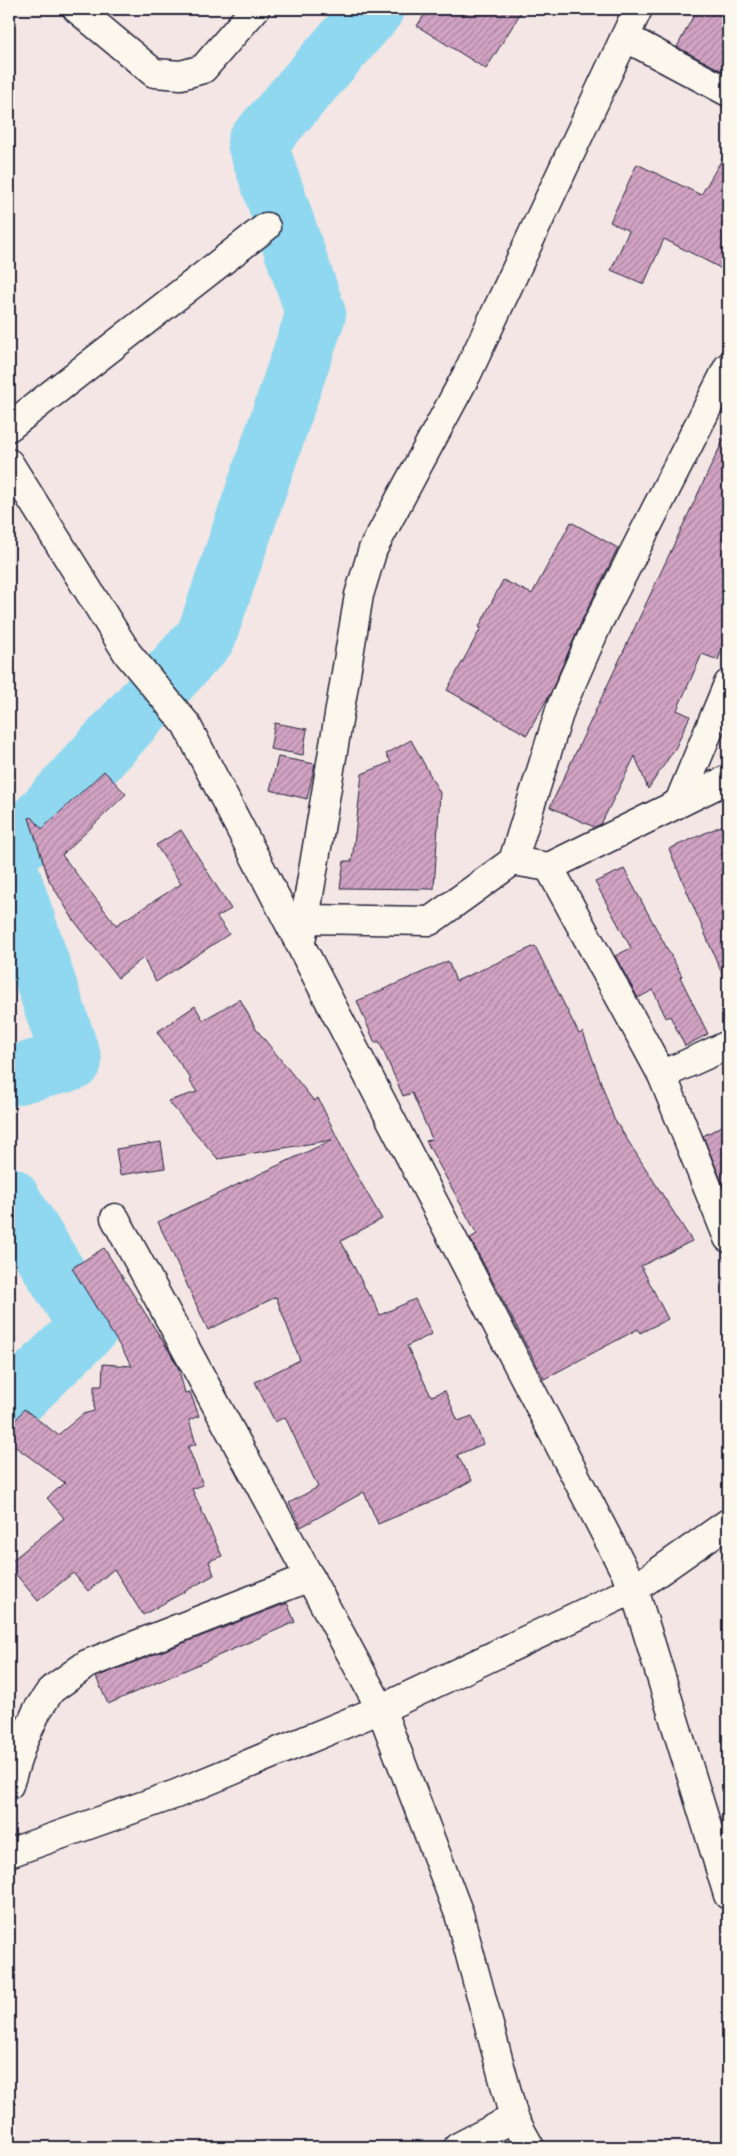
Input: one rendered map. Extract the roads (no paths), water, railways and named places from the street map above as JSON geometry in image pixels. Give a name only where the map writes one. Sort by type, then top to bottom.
[{"type":"street","points":[[78,9],[154,73],[181,75],[203,69],[255,9]]},
{"type":"street","points":[[301,946],[359,595],[373,550],[467,374],[638,9]]},
{"type":"street","points":[[625,37],[728,92]]},
{"type":"street","points":[[9,427],[266,227]]},
{"type":"street","points":[[305,919],[430,921],[513,861],[564,699],[598,623],[728,368]]},
{"type":"street","points":[[9,463],[128,654],[186,724],[634,1589],[728,1896]]},
{"type":"street","points":[[679,802],[728,684]]},
{"type":"street","points":[[513,861],[549,867],[728,779]]},
{"type":"street","points":[[549,867],[662,1076],[728,1238]]},
{"type":"street","points":[[662,1076],[728,1045]]},
{"type":"street","points":[[115,1218],[381,1709],[458,1914],[514,2118],[530,2147]]},
{"type":"street","points":[[9,1853],[176,1794],[381,1709],[634,1589],[728,1523]]},
{"type":"street","points":[[9,1784],[22,1744],[36,1711],[51,1690],[87,1664],[310,1577]]},
{"type":"street","points":[[458,2147],[514,2118]]},
{"type":"waterway","points":[[9,854],[206,637],[316,314],[257,143],[374,9]]},
{"type":"waterway","points":[[9,872],[72,1061],[9,1076]]},
{"type":"waterway","points":[[9,1197],[89,1327],[9,1405]]}]
